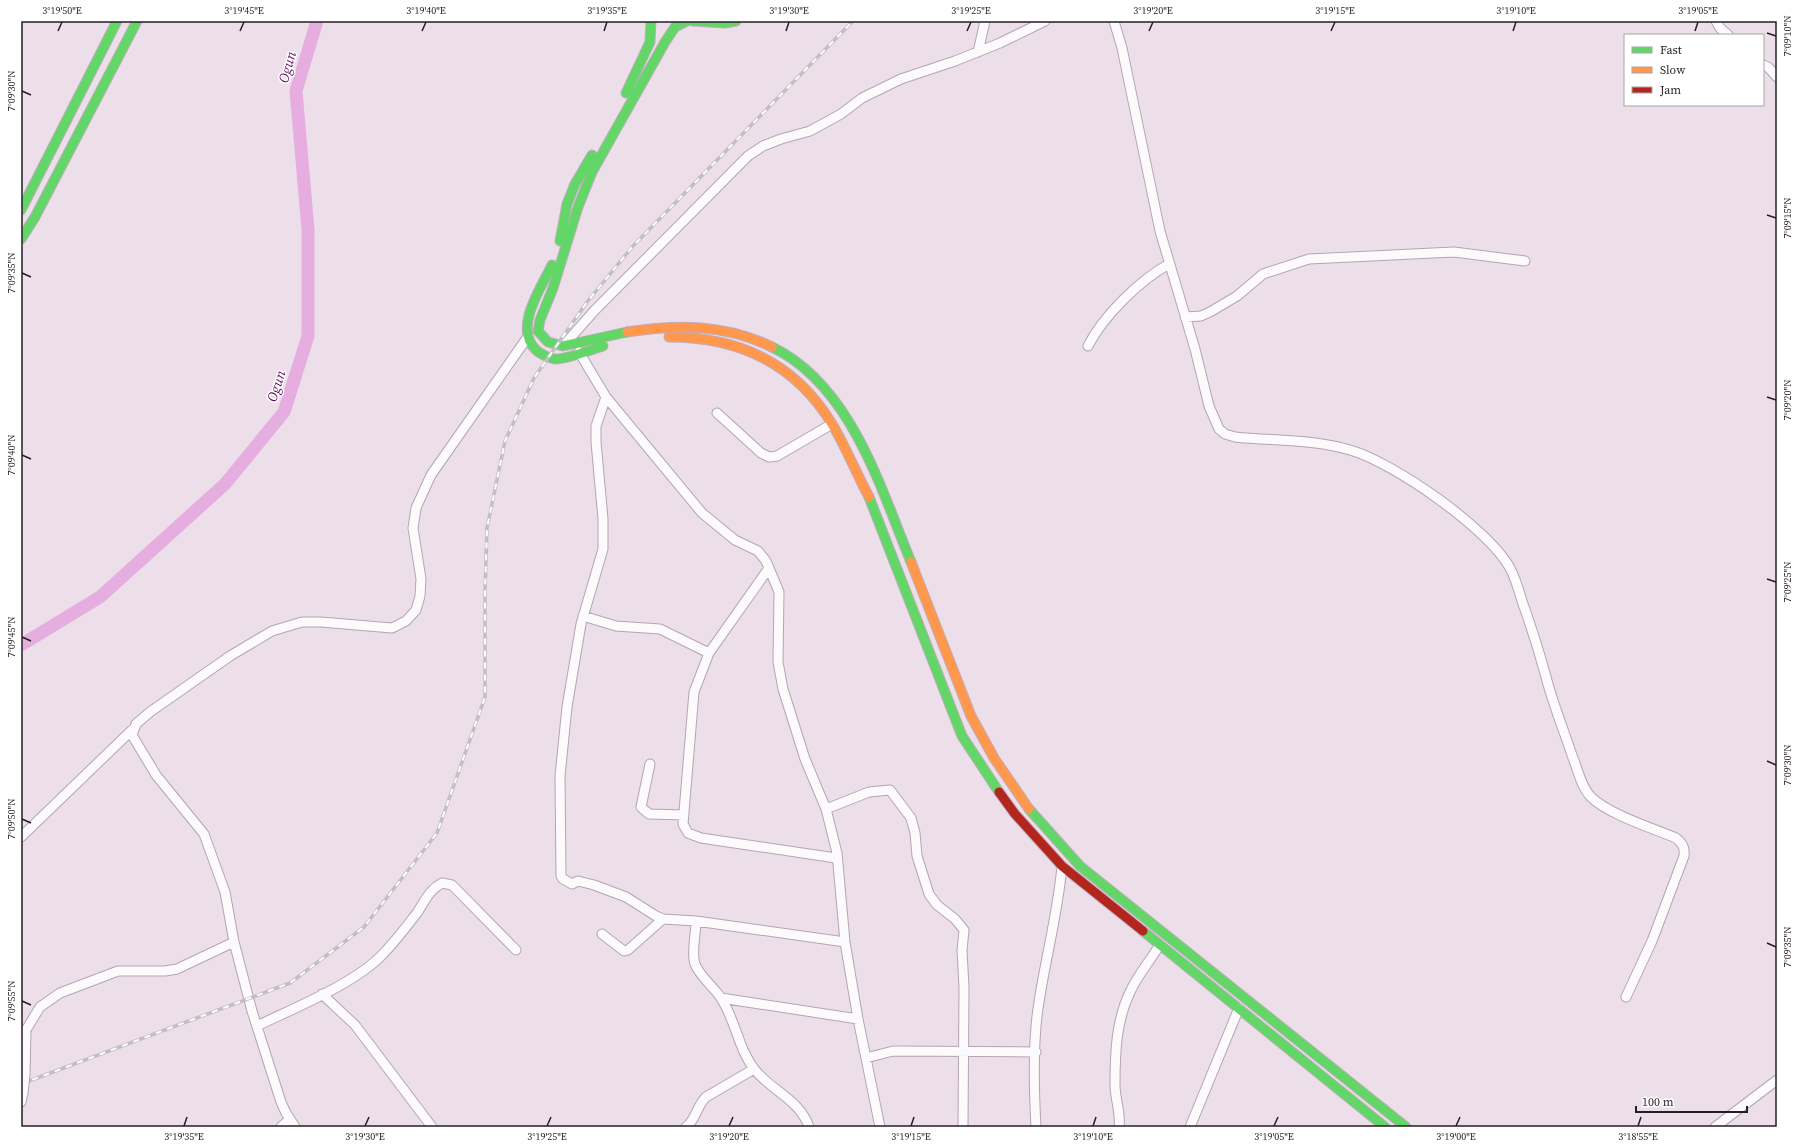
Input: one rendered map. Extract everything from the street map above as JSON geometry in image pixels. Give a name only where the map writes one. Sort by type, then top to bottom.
[{"type":"main road","points":[[21,210],[117,21]]},
{"type":"main road","points":[[21,239],[35,217],[137,21]]},
{"type":"main road","points":[[651,21],[650,42],[642,62],[575,184],[567,204],[557,255],[529,316],[527,324],[527,338],[533,350],[548,358],[556,359],[593,348],[636,340],[684,336],[738,346],[766,358],[797,380],[825,412],[874,508],[962,736],[984,771],[1015,814],[1062,866],[1385,1127]]},
{"type":"main road","points":[[687,21],[675,27],[665,42],[596,164],[584,192],[564,257],[538,326],[538,331],[542,338],[551,344],[563,346],[636,331],[690,327],[726,330],[752,338],[790,357],[812,375],[838,405],[872,466],[970,714],[1005,778],[1025,805],[1050,835],[1080,866],[1406,1127]]},
{"type":"main road","points":[[693,21],[725,23],[736,21]]},
{"type":"main road","points":[[825,412],[838,405]]},
{"type":"street","points":[[978,52],[985,21]]},
{"type":"street","points":[[563,346],[595,310],[748,156],[763,146],[781,139],[810,132],[841,114],[862,98],[901,78],[935,69],[978,52],[1045,21]]},
{"type":"street","points":[[1114,21],[1122,48],[1151,190],[1169,264],[1213,418],[1218,429],[1225,434],[1235,437],[1338,447],[1372,458],[1398,472],[1483,534],[1504,557],[1517,584],[1537,642],[1551,697],[1585,789],[1598,803],[1617,813],[1676,838],[1685,849],[1684,856],[1652,941],[1626,997]]},
{"type":"street","points":[[1716,21],[1720,28],[1727,34]]},
{"type":"street","points":[[1764,65],[1768,67],[1777,77]]},
{"type":"street","points":[[1185,317],[1201,316],[1210,312],[1237,296],[1263,274],[1309,259],[1454,252],[1525,261]]},
{"type":"street","points":[[1088,346],[1123,301],[1154,272],[1169,264]]},
{"type":"street","points":[[21,837],[150,712],[230,656],[272,631],[302,622],[321,622],[392,628],[406,621],[416,610],[420,596],[421,579],[413,528],[416,508],[431,475],[527,338]]},
{"type":"street","points":[[579,352],[606,397],[702,514],[735,540],[758,551],[770,568],[780,592],[778,662],[783,689],[805,759],[826,809],[837,853],[836,858],[845,942],[858,1020],[880,1127]]},
{"type":"street","points":[[606,397],[596,426],[596,442],[603,519],[603,549],[583,616],[572,671],[560,776],[561,876],[567,883],[572,884],[578,881],[594,885],[626,897],[656,916],[663,918],[696,921],[845,942]]},
{"type":"street","points":[[717,413],[761,453],[769,457],[777,456],[832,424]]},
{"type":"street","points":[[770,568],[709,653],[694,692],[683,824],[688,833],[701,838],[836,858]]},
{"type":"street","points":[[583,616],[616,626],[660,629],[709,653]]},
{"type":"street","points":[[132,730],[132,735],[156,775],[204,834],[225,892],[234,942],[257,1026],[281,1102],[292,1123],[281,1127]]},
{"type":"street","points":[[650,764],[641,807],[644,812],[649,814],[684,815]]},
{"type":"street","points":[[826,809],[869,792],[890,790],[911,818],[915,832],[917,856],[929,894],[937,905],[955,919],[964,930],[962,950],[963,1127]]},
{"type":"street","points":[[1036,1127],[1036,1052],[1039,1003],[1062,866]]},
{"type":"street","points":[[257,1026],[322,994],[361,971],[381,956],[401,934],[430,891],[442,883],[452,885],[516,950]]},
{"type":"street","points":[[602,934],[624,950],[628,950],[663,918]]},
{"type":"street","points":[[696,921],[695,964],[721,998],[743,1051],[754,1069],[773,1088],[794,1103],[806,1116],[809,1127]]},
{"type":"street","points":[[22,1097],[26,1030],[40,1007],[60,993],[118,971],[165,971],[177,969],[234,942]]},
{"type":"street","points":[[1119,1127],[1120,1120],[1115,1088],[1116,1044],[1119,1027],[1129,994],[1160,946]]},
{"type":"street","points":[[322,994],[354,1025],[432,1127]]},
{"type":"street","points":[[721,998],[858,1020]]},
{"type":"street","points":[[1190,1127],[1239,1008]]},
{"type":"street","points":[[866,1058],[893,1051],[1036,1052]]},
{"type":"street","points":[[686,1127],[692,1121],[700,1103],[706,1097],[754,1069]]},
{"type":"street","points":[[1715,1127],[1777,1080]]},
{"type":"waterway","name":"Ogun","points":[[21,645],[100,597],[225,484],[284,412],[308,336],[308,230],[296,91],[317,21]]},
{"type":"railway","points":[[21,1084],[290,983],[364,927],[437,833],[485,697],[485,591],[487,528],[505,441],[534,378],[587,302],[633,246],[853,21]]},
{"type":"traffic: fast","points":[[21,210],[117,21]]},
{"type":"traffic: fast","points":[[21,239],[35,217],[137,21]]},
{"type":"traffic: fast","points":[[626,93],[650,42],[651,21]]},
{"type":"traffic: fast","points":[[627,332],[563,346],[548,342],[538,331],[540,320],[553,288],[578,207],[592,172],[665,42],[675,27],[687,21]]},
{"type":"traffic: fast","points":[[693,21],[725,23],[736,21]]},
{"type":"traffic: fast","points":[[560,241],[567,204],[575,184],[592,155]]},
{"type":"traffic: fast","points":[[552,265],[531,308],[527,331],[530,341],[536,350],[545,356],[555,359],[572,356],[603,346]]},
{"type":"traffic: fast","points":[[772,347],[799,364],[823,386],[843,412],[860,441],[874,471],[911,562]]},
{"type":"traffic: fast","points":[[869,497],[962,736],[999,792]]},
{"type":"traffic: fast","points":[[1029,809],[1080,866],[1406,1127]]},
{"type":"traffic: fast","points":[[1143,931],[1385,1127]]},
{"type":"traffic: slow","points":[[627,332],[646,329],[682,327],[701,328],[737,334],[754,339],[772,347]]},
{"type":"traffic: slow","points":[[669,337],[694,338],[741,348],[782,370],[801,385],[817,403],[832,424],[869,497]]},
{"type":"traffic: slow","points":[[911,562],[971,716],[994,758],[1029,809]]},
{"type":"traffic: jam","points":[[999,792],[1015,814],[1062,866],[1143,931]]}]
